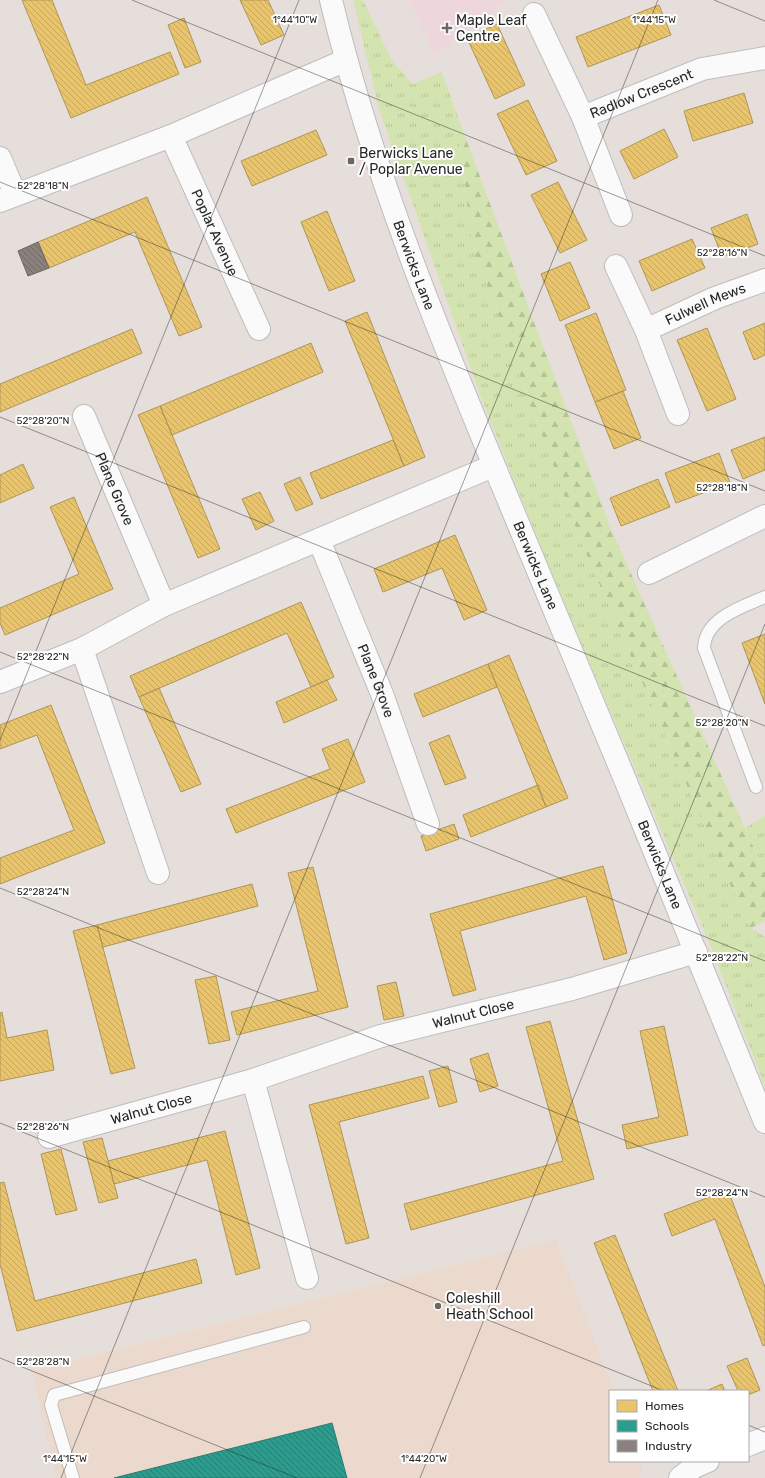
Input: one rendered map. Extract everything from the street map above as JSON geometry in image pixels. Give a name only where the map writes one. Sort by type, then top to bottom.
[{"type":"street","name":"Berwicks Lane","points":[[332,0],[346,60],[414,269],[493,466],[696,952],[765,1122]]},
{"type":"street","name":"Radlow Crescent","points":[[534,14],[583,118],[702,69],[765,58]]},
{"type":"street","points":[[0,158],[8,198],[171,136],[346,60]]},
{"type":"street","points":[[583,118],[621,215]]},
{"type":"street","name":"Poplar Avenue","points":[[171,136],[259,329]]},
{"type":"street","points":[[616,266],[646,330],[678,414]]},
{"type":"street","name":"Fulwell Mews","points":[[646,330],[715,298],[765,280]]},
{"type":"street","name":"Plane Grove","points":[[84,416],[164,605]]},
{"type":"street","points":[[0,682],[82,648],[164,605],[493,466]]},
{"type":"street","points":[[648,573],[765,516]]},
{"type":"street","name":"Plane Grove","points":[[319,540],[382,694],[428,824]]},
{"type":"street","points":[[82,648],[158,873]]},
{"type":"street","name":"Walnut Close","points":[[49,1137],[253,1080],[380,1036],[572,988],[696,952]]},
{"type":"street","points":[[253,1080],[307,1278]]},
{"type":"street","points":[[749,1445],[765,1438]]},
{"type":"street","points":[[680,1478],[694,1467],[706,1462]]},
{"type":"lane","points":[[756,787],[704,648],[704,637],[713,625],[730,613],[765,597]]},
{"type":"lane","points":[[73,1478],[51,1405],[54,1395],[304,1327]]},
{"type":"shaded area","name":"Maple Leaf Centre","points":[[409,0],[507,0],[435,55]]},
{"type":"shaded area","name":"Coleshill Heath School","points":[[556,1240],[614,1390],[609,1390],[609,1462],[640,1462],[642,1466],[640,1478],[57,1478],[31,1371]]},
{"type":"green space","points":[[353,0],[363,0],[391,59],[413,84],[442,72],[456,112],[472,244],[582,544],[735,896],[751,928],[765,937],[765,1086],[709,942],[554,579],[482,400],[379,109]]},
{"type":"green space","points":[[456,112],[611,529],[765,873],[765,921],[751,928],[735,896],[582,544],[472,244]]},
{"type":"green space","points":[[765,816],[765,872],[745,828]]},
{"type":"building: Homes","points":[[22,0],[52,0],[86,85],[170,52],[179,74],[71,118]]},
{"type":"building: Homes","points":[[240,0],[268,0],[284,35],[261,45]]},
{"type":"building: Homes","points":[[659,5],[671,35],[588,67],[576,37]]},
{"type":"building: Homes","points":[[184,18],[201,62],[185,68],[168,25]]},
{"type":"building: Homes","points":[[497,24],[525,85],[495,99],[467,38]]},
{"type":"building: Homes","points":[[744,93],[753,123],[693,141],[684,111]]},
{"type":"building: Homes","points":[[528,100],[557,161],[526,175],[497,114]]},
{"type":"building: Homes","points":[[664,129],[678,157],[634,179],[620,151]]},
{"type":"building: Homes","points":[[316,130],[327,155],[252,186],[241,161]]},
{"type":"building: Homes","points":[[558,182],[587,240],[560,253],[531,195]]},
{"type":"building: Homes","points":[[147,197],[202,327],[179,336],[135,232],[49,268],[38,242]]},
{"type":"building: Homes","points":[[327,211],[355,281],[329,291],[301,222]]},
{"type":"building: Homes","points":[[747,214],[758,244],[722,257],[711,228]]},
{"type":"building: Homes","points":[[692,239],[705,268],[652,291],[639,261]]},
{"type":"building: Homes","points":[[570,262],[590,308],[560,321],[541,274]]},
{"type":"building: Homes","points":[[367,312],[425,457],[404,466],[345,321]]},
{"type":"building: Homes","points":[[596,313],[626,390],[595,402],[565,325]]},
{"type":"building: Homes","points":[[765,323],[765,355],[754,360],[743,332]]},
{"type":"building: Homes","points":[[707,328],[736,399],[707,411],[677,340]]},
{"type":"building: Homes","points":[[132,329],[142,353],[0,412],[0,384]]},
{"type":"building: Homes","points":[[311,343],[323,372],[172,435],[160,406]]},
{"type":"building: Homes","points":[[623,391],[641,438],[614,449],[595,402]]},
{"type":"building: Homes","points":[[160,406],[220,549],[198,558],[138,415]]},
{"type":"building: Homes","points":[[765,437],[765,470],[743,479],[731,450]]},
{"type":"building: Homes","points":[[393,440],[404,466],[321,499],[310,473]]},
{"type":"building: Homes","points":[[719,453],[730,483],[676,503],[665,473]]},
{"type":"building: Homes","points":[[23,464],[34,488],[0,503],[0,475]]},
{"type":"building: Homes","points":[[300,477],[313,504],[296,511],[284,484]]},
{"type":"building: Homes","points":[[658,479],[670,507],[621,526],[610,498]]},
{"type":"building: Homes","points":[[260,492],[274,521],[256,530],[242,499]]},
{"type":"building: Homes","points":[[74,497],[113,589],[5,635],[0,623],[0,608],[79,574],[50,507]]},
{"type":"building: Homes","points":[[455,535],[487,610],[464,620],[442,568],[383,592],[374,569]]},
{"type":"building: Homes","points":[[301,602],[334,677],[311,687],[287,633],[139,697],[130,676]]},
{"type":"building: Homes","points":[[765,634],[765,704],[742,643]]},
{"type":"building: Homes","points":[[509,655],[568,798],[546,807],[488,664]]},
{"type":"building: Homes","points":[[488,664],[497,687],[423,717],[414,694]]},
{"type":"building: Homes","points":[[327,680],[337,700],[284,723],[276,702]]},
{"type":"building: Homes","points":[[159,688],[201,784],[181,792],[139,697]]},
{"type":"building: Homes","points":[[51,705],[105,843],[0,884],[0,858],[74,830],[37,735],[0,749],[0,725]]},
{"type":"building: Homes","points":[[449,735],[466,778],[445,785],[429,743]]},
{"type":"building: Homes","points":[[348,739],[365,782],[236,833],[226,809],[330,769],[322,749]]},
{"type":"building: Homes","points":[[538,785],[546,807],[471,837],[463,815]]},
{"type":"building: Homes","points":[[454,824],[459,839],[426,851],[421,836]]},
{"type":"building: Homes","points":[[603,866],[627,953],[604,960],[586,896],[460,931],[476,990],[453,996],[430,914]]},
{"type":"building: Homes","points":[[313,867],[348,1007],[237,1035],[231,1012],[318,991],[288,873]]},
{"type":"building: Homes","points":[[252,884],[258,906],[103,947],[97,925]]},
{"type":"building: Homes","points":[[97,925],[135,1068],[111,1074],[73,931]]},
{"type":"building: Homes","points":[[216,976],[230,1040],[209,1044],[195,980]]},
{"type":"building: Homes","points":[[396,982],[404,1016],[384,1020],[377,986]]},
{"type":"building: Homes","points":[[2,1012],[7,1038],[47,1030],[54,1070],[0,1081],[0,1013]]},
{"type":"building: Homes","points":[[550,1021],[594,1179],[411,1230],[404,1204],[563,1161],[526,1027]]},
{"type":"building: Homes","points":[[664,1026],[688,1135],[627,1149],[622,1125],[659,1117],[640,1031]]},
{"type":"building: Homes","points":[[488,1053],[498,1086],[480,1092],[470,1059]]},
{"type":"building: Homes","points":[[448,1066],[457,1102],[439,1107],[429,1071]]},
{"type":"building: Homes","points":[[423,1076],[429,1098],[339,1122],[369,1238],[346,1244],[309,1105]]},
{"type":"building: Homes","points":[[225,1131],[260,1268],[236,1275],[207,1160],[114,1184],[108,1161]]},
{"type":"building: Homes","points":[[102,1138],[118,1198],[99,1203],[83,1142]]},
{"type":"building: Homes","points":[[61,1149],[77,1210],[56,1215],[41,1154]]},
{"type":"building: Homes","points":[[4,1182],[35,1301],[196,1259],[202,1283],[17,1331],[0,1264],[0,1183]]},
{"type":"building: Homes","points":[[728,1190],[765,1287],[765,1345],[763,1346],[715,1219],[672,1236],[664,1214]]},
{"type":"building: Homes","points":[[615,1235],[678,1390],[653,1390],[594,1243]]},
{"type":"building: Homes","points":[[747,1358],[760,1390],[749,1395],[749,1390],[738,1390],[727,1366]]},
{"type":"building: Homes","points":[[722,1384],[725,1390],[708,1390]]},
{"type":"building: Schools","points":[[332,1423],[347,1478],[114,1478]]},
{"type":"building: Industry","points":[[38,242],[49,268],[28,276],[18,251]]},
{"type":"place","name":"Maple Leaf Centre","points":[[447,28]]},
{"type":"place","name":"Berwicks Lane / Poplar Avenue","points":[[351,161]]},
{"type":"place","name":"Coleshill Heath School","points":[[438,1306]]}]
